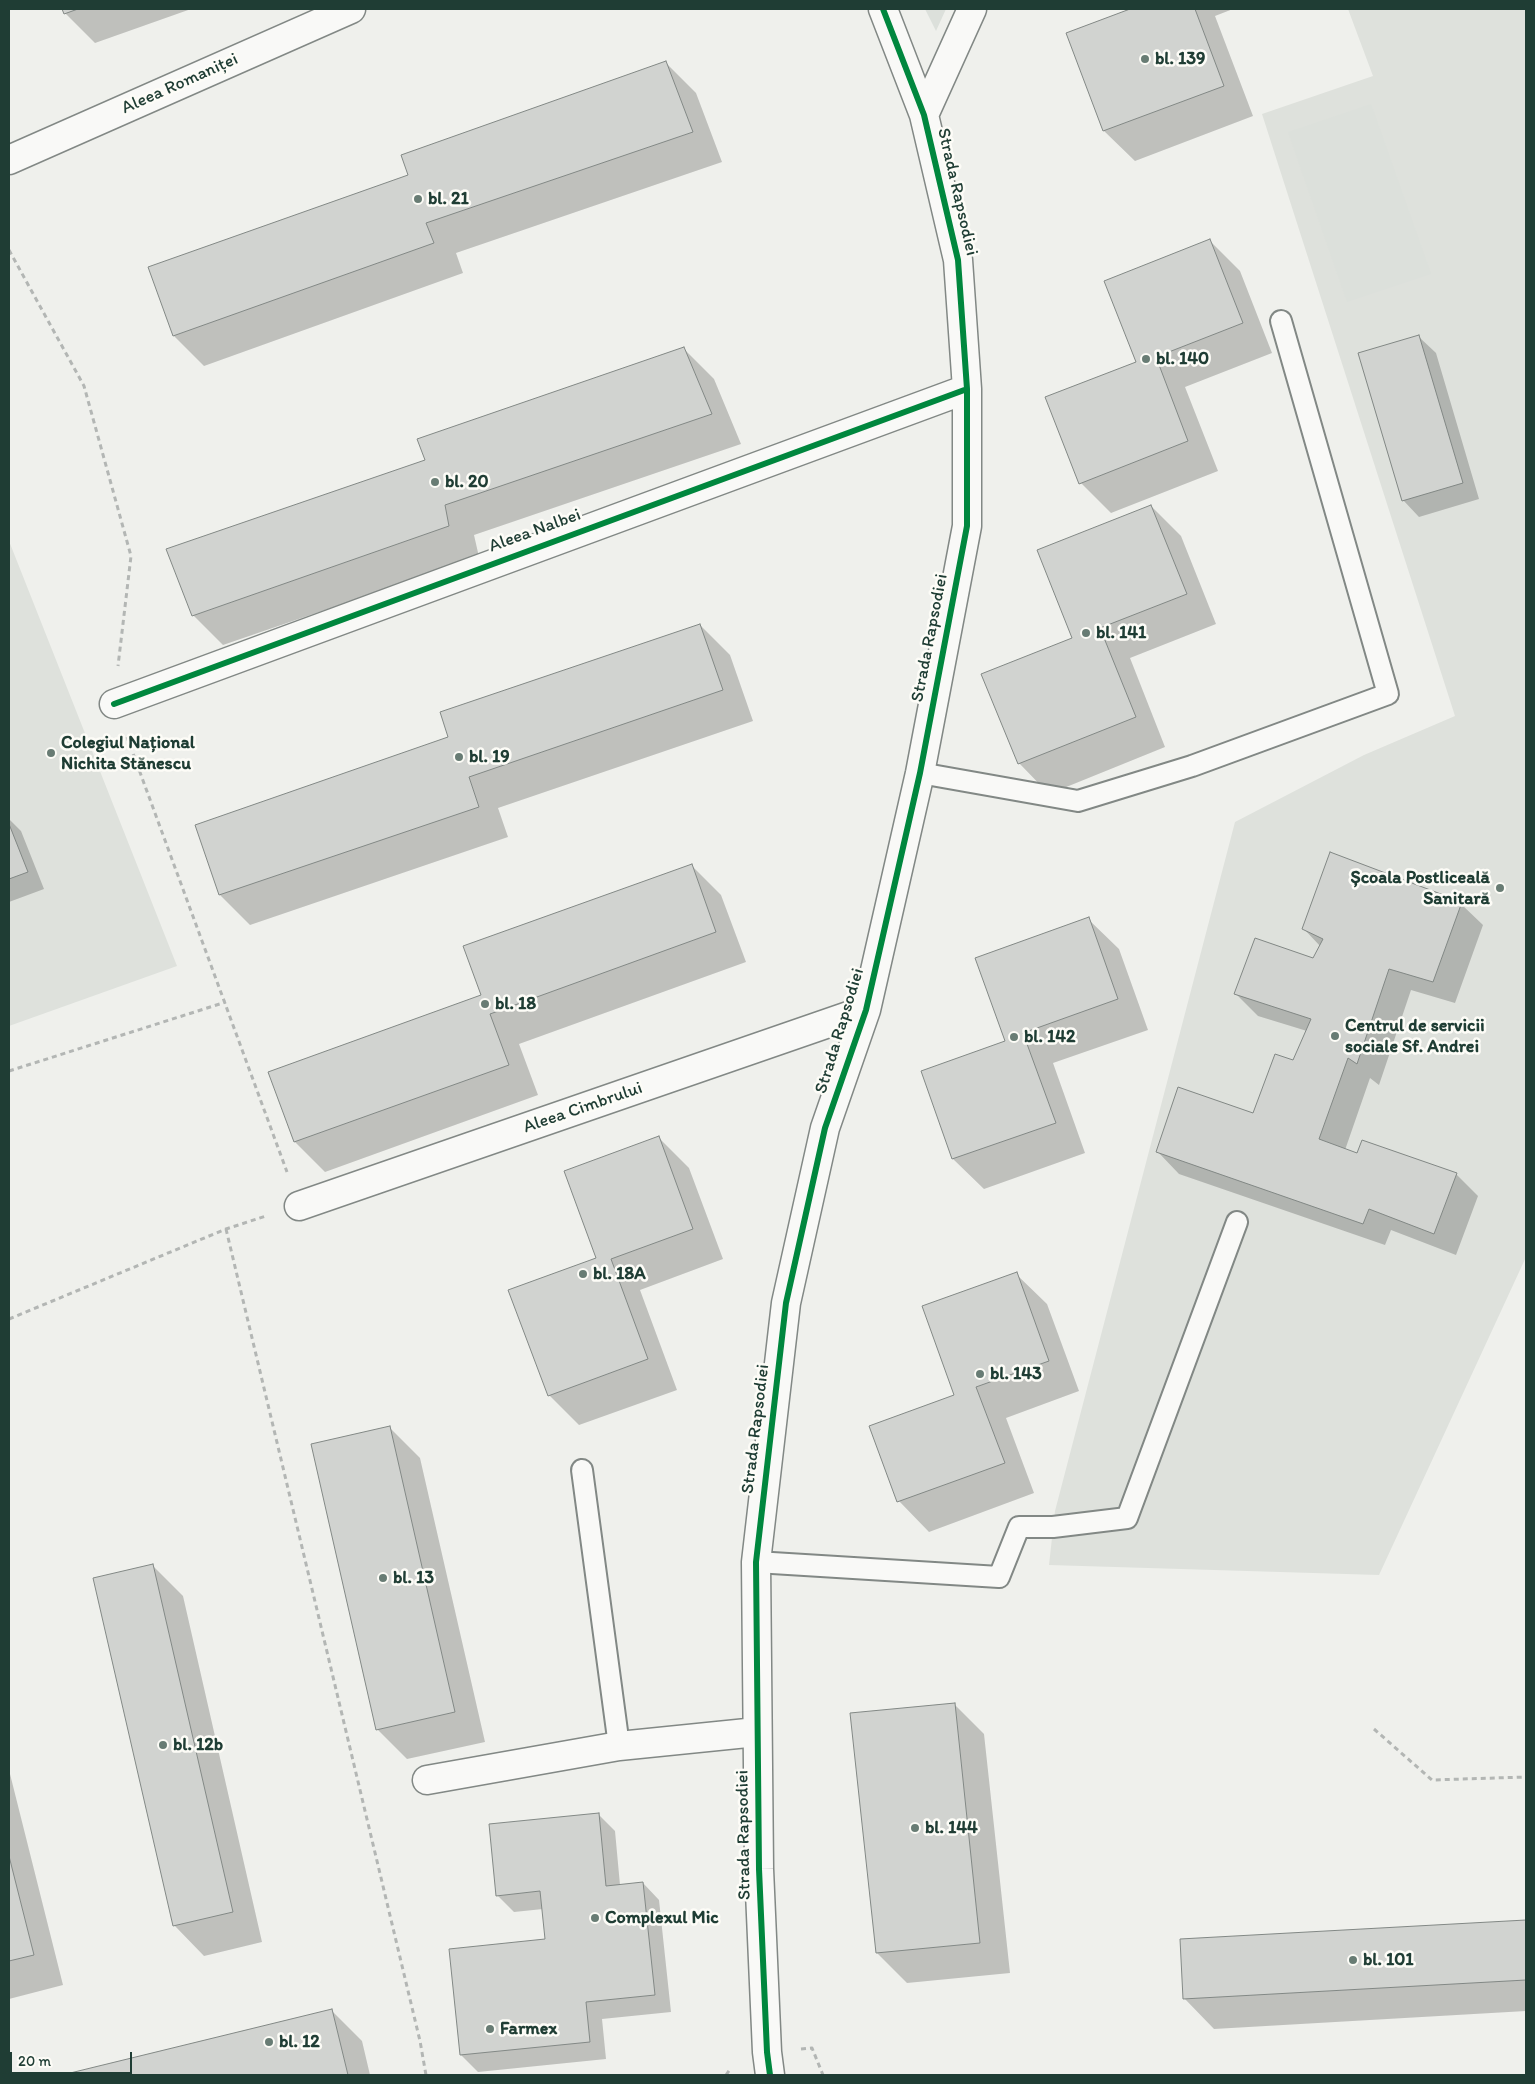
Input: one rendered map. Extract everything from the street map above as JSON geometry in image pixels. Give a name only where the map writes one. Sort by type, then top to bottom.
[{"type":"street","name":"Aleea Romaniței","points":[[9,160],[351,9]]},
{"type":"street","name":"Strada Rapsodiei","points":[[770,2075],[767,2052],[759,1869],[756,1562],[786,1303],[825,1128],[866,1010],[920,773],[967,526],[967,389],[958,260],[924,116],[883,9]]},
{"type":"street","name":"Strada Rapsodiei","points":[[924,116],[972,9]]},
{"type":"street","name":"Aleea Nalbei","points":[[114,704],[883,418],[967,389]]},
{"type":"street","name":"Aleea Cimbrului","points":[[299,1206],[866,1010]]},
{"type":"street","points":[[427,1780],[619,1746],[757,1732]]},
{"type":"lane","points":[[920,773],[1078,801],[1192,766],[1388,694],[1282,321]]},
{"type":"lane","points":[[756,1562],[999,1577],[1018,1527],[1053,1527],[1127,1518],[1237,1222]]},
{"type":"lane","points":[[582,1470],[619,1746]]},
{"type":"path","points":[[9,250],[84,386],[131,556],[114,704],[226,1002],[299,1206],[226,1229],[9,1319]]},
{"type":"path","points":[[9,1071],[226,1002]]},
{"type":"path","points":[[226,1229],[426,2075]]},
{"type":"path","points":[[1374,1729],[1432,1780],[1526,1777]]},
{"type":"shaded area","points":[[925,9],[946,9],[936,31]]},
{"type":"shaded area","points":[[1348,9],[1526,9],[1526,1257],[1379,1575],[1049,1565],[1055,1511],[1235,822],[1364,755],[1455,716],[1262,114],[1373,76]]},
{"type":"shaded area","points":[[1371,104],[1431,274],[1347,302],[1288,132]]},
{"type":"shaded area","name":"Colegiul Național Nichita Stănescu","points":[[9,541],[177,966],[9,1026]]},
{"type":"building","points":[[62,9],[78,9],[64,14]]},
{"type":"building","name":"bl. 139","points":[[1130,9],[1195,9],[1224,86],[1103,131],[1066,33]]},
{"type":"building","name":"bl. 21","points":[[666,61],[693,132],[426,223],[434,243],[173,336],[148,267],[408,175],[401,155]]},
{"type":"building","name":"bl. 140","points":[[1210,239],[1243,323],[1156,357],[1188,441],[1079,484],[1045,397],[1136,362],[1104,281]]},
{"type":"building","points":[[1419,335],[1463,483],[1402,501],[1358,353]]},
{"type":"building","name":"bl. 20","points":[[684,347],[712,414],[445,505],[449,526],[192,616],[166,549],[425,460],[417,439]]},
{"type":"building","name":"bl. 141","points":[[1151,505],[1187,594],[1100,628],[1136,717],[1018,764],[981,674],[1072,638],[1037,550]]},
{"type":"building","name":"bl. 19","points":[[700,624],[723,690],[469,777],[479,807],[219,895],[195,825],[448,737],[440,712]]},
{"type":"building","points":[[9,824],[28,872],[9,879]]},
{"type":"building","name":"Centrul de servicii sociale Sf. Andrei","points":[[1330,852],[1462,902],[1433,982],[1389,969],[1357,1064],[1348,1058],[1319,1139],[1357,1153],[1362,1140],[1457,1173],[1434,1234],[1369,1209],[1363,1224],[1156,1152],[1178,1087],[1253,1113],[1275,1054],[1293,1060],[1311,1019],[1234,994],[1255,938],[1313,958],[1323,939],[1302,929]]},
{"type":"building","name":"bl. 18","points":[[692,864],[716,932],[490,1014],[509,1065],[294,1142],[268,1072],[481,995],[463,946]]},
{"type":"building","name":"bl. 142","points":[[1089,917],[1118,999],[1023,1033],[1056,1123],[952,1159],[921,1071],[1005,1041],[975,958]]},
{"type":"building","name":"bl. 18A","points":[[659,1136],[693,1229],[611,1259],[648,1359],[548,1396],[508,1290],[596,1258],[564,1171]]},
{"type":"building","name":"bl. 143","points":[[1017,1272],[1049,1361],[976,1387],[1005,1463],[897,1502],[869,1426],[954,1395],[922,1306]]},
{"type":"building","name":"bl. 13","points":[[390,1426],[455,1712],[376,1730],[311,1444]]},
{"type":"building","name":"bl. 12b","points":[[153,1564],[233,1912],[173,1926],[93,1578]]},
{"type":"building","name":"bl. 144","points":[[955,1703],[980,1943],[876,1953],[850,1713]]},
{"type":"building","name":"Complexul Mic","points":[[599,1813],[606,1886],[643,1882],[655,1995],[586,2002],[590,2042],[460,2055],[449,1949],[545,1939],[540,1891],[496,1896],[489,1824]]},
{"type":"building","points":[[9,1856],[34,1955],[9,1961]]},
{"type":"building","name":"bl. 101","points":[[1526,1920],[1526,1980],[1183,1999],[1180,1939]]},
{"type":"building","name":"bl. 12","points":[[332,2009],[348,2075],[62,2075]]},
{"type":"cycle path","points":[[770,2075],[767,2052],[759,1869],[756,1562],[786,1303],[825,1128],[866,1010],[920,773],[967,526],[967,389],[958,260],[924,115],[883,9]]},
{"type":"cycle path","points":[[114,704],[967,389]]},
{"type":"place","name":"bl. 139","points":[[1145,59]]},
{"type":"place","name":"bl. 21","points":[[418,199]]},
{"type":"place","name":"bl. 140","points":[[1146,359]]},
{"type":"place","name":"bl. 20","points":[[435,482]]},
{"type":"place","name":"bl. 141","points":[[1086,633]]},
{"type":"place","name":"Colegiul Național Nichita Stănescu","points":[[51,753]]},
{"type":"place","name":"bl. 19","points":[[459,757]]},
{"type":"place","name":"Școala Postliceală Sanitară","points":[[1500,888]]},
{"type":"place","name":"bl. 18","points":[[485,1004]]},
{"type":"place","name":"Centrul de servicii sociale Sf. Andrei","points":[[1335,1036]]},
{"type":"place","name":"bl. 142","points":[[1014,1037]]},
{"type":"place","name":"bl. 18A","points":[[583,1274]]},
{"type":"place","name":"bl. 143","points":[[980,1374]]},
{"type":"place","name":"bl. 13","points":[[383,1578]]},
{"type":"place","name":"bl. 12b","points":[[163,1745]]},
{"type":"place","name":"bl. 144","points":[[915,1828]]},
{"type":"place","name":"Complexul Mic","points":[[595,1918]]},
{"type":"place","name":"bl. 101","points":[[1353,1960]]},
{"type":"place","name":"Farmex","points":[[490,2029]]},
{"type":"place","name":"bl. 12","points":[[269,2042]]}]
